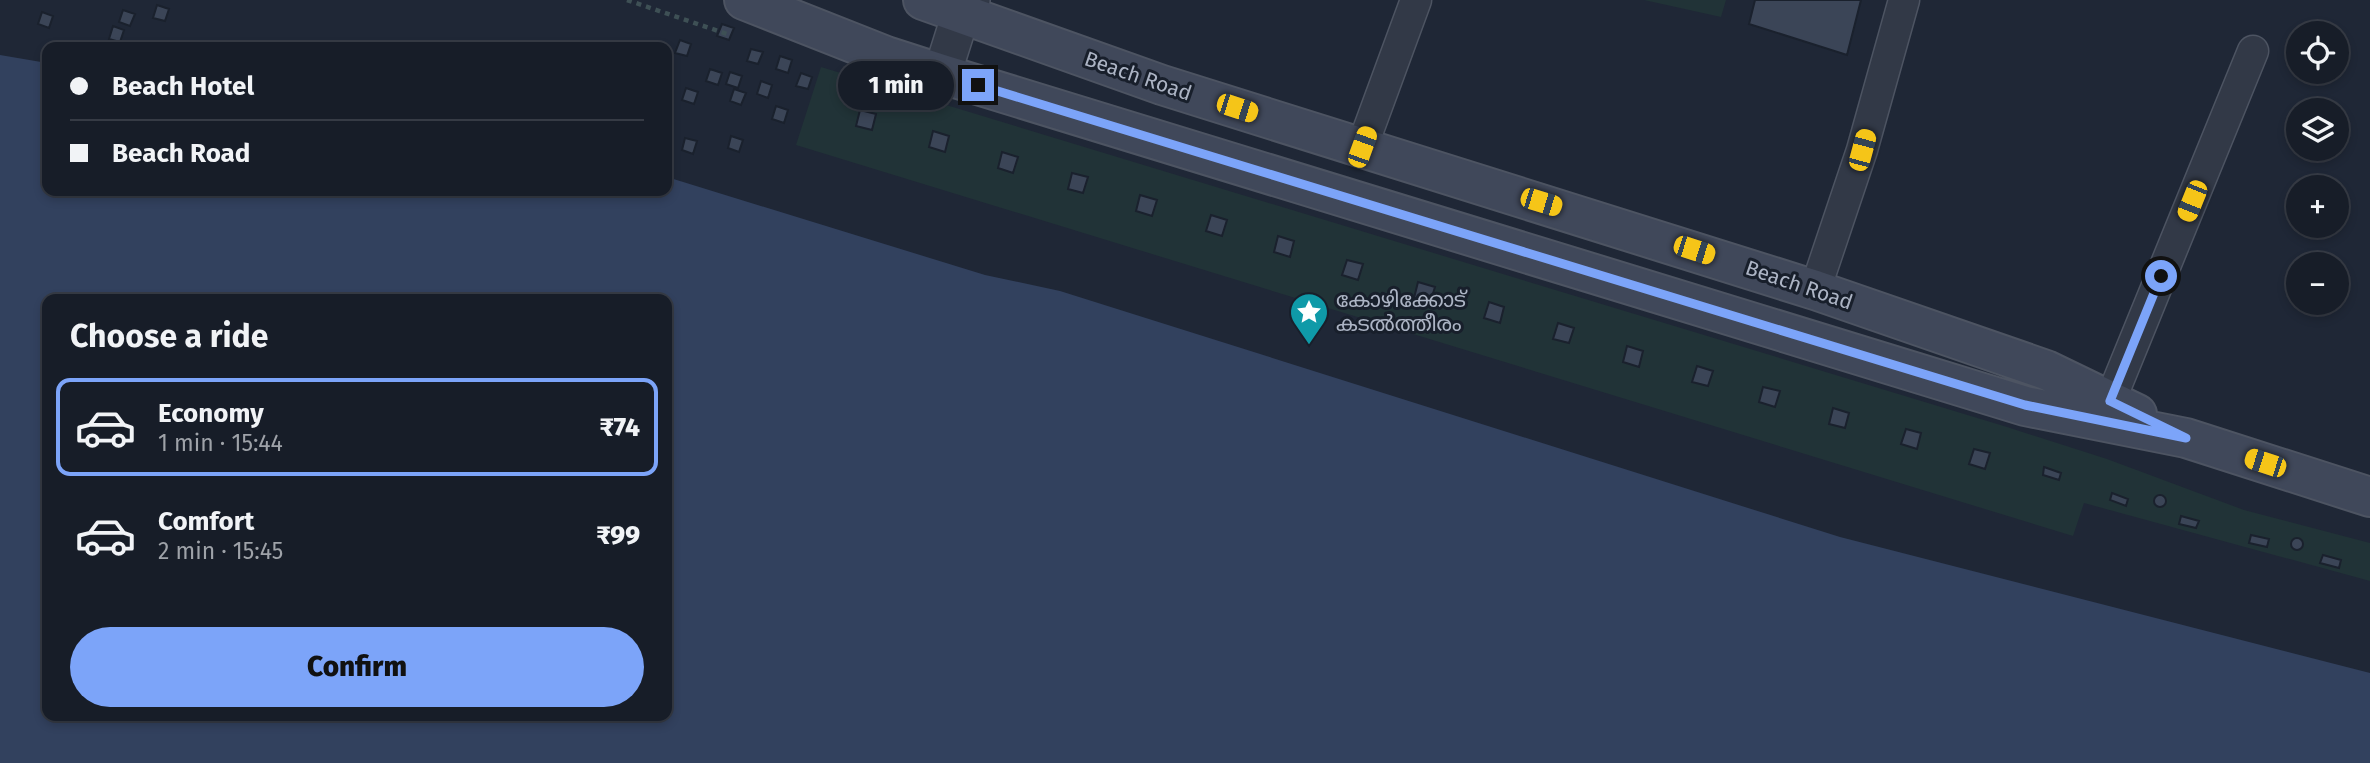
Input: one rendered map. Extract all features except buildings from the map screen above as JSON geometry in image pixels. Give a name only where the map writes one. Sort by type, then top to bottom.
[{"type":"main road","name":"Beach Road","points":[[744,0],[886,56],[942,74],[2025,405],[2186,438],[2370,497]]},
{"type":"main road","name":"Beach Road","points":[[923,0],[966,7],[1162,85],[1815,290],[2046,370],[2186,438]]},
{"type":"street","points":[[1362,147],[1416,0]]},
{"type":"street","points":[[1815,290],[1862,150],[1904,0]]},
{"type":"street","points":[[942,74],[966,7]]},
{"type":"street","points":[[2110,401],[2253,51]]},
{"type":"shaded area","points":[[1644,0],[1726,0],[1721,17]]},
{"type":"shaded area","points":[[821,67],[2007,427],[2107,459],[2244,510],[2370,543],[2370,581],[2084,503],[2073,536],[796,145]]},
{"type":"water","points":[[0,55],[42,62],[42,196],[672,196],[672,179],[985,275],[1060,291],[1840,537],[2370,673],[2370,763],[0,763]]},
{"type":"place","name":"കോഴിക്കോട് കടൽത്തീരം","points":[[1309,346]]},
{"type":"route","points":[[978,85],[2025,405],[2186,438],[2110,401],[2161,276]]}]
